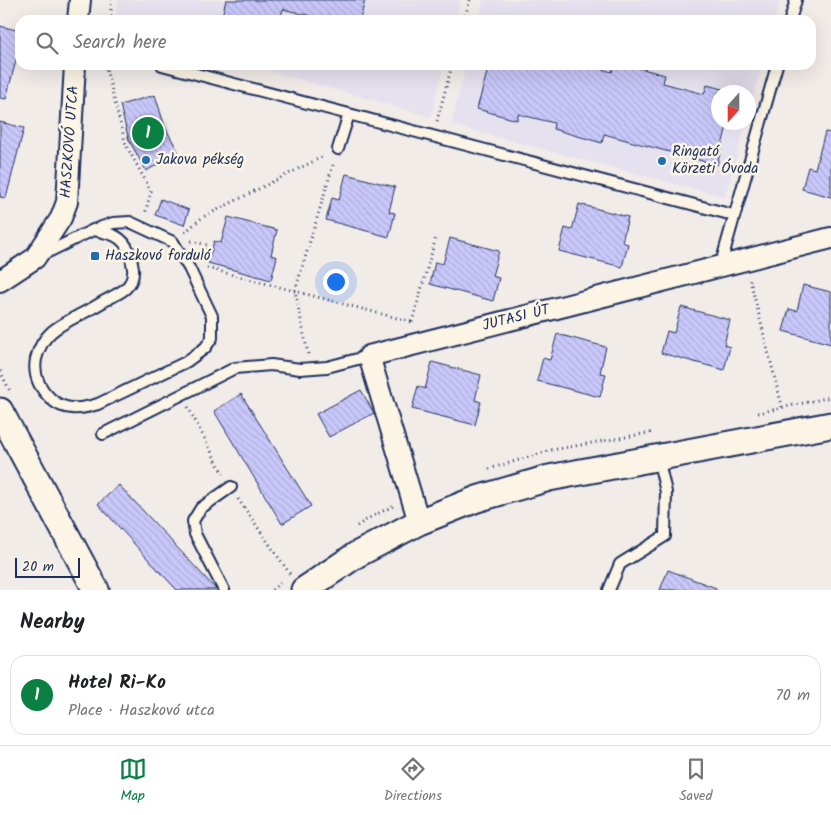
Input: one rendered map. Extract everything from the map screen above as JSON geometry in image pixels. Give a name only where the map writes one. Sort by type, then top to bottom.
[{"type":"street","points":[[78,15],[80,0]]},
{"type":"street","name":"HASZKOVÓ UTCA","points":[[0,281],[35,258],[61,218],[67,202],[75,70]]},
{"type":"street","name":"JUTASI ÚT","points":[[369,356],[831,238]]},
{"type":"street","points":[[369,356],[419,522]]},
{"type":"street","points":[[2,420],[96,590]]},
{"type":"street","points":[[304,590],[356,555],[419,522],[477,499],[549,478],[831,424]]},
{"type":"lane","points":[[792,15],[796,0]]},
{"type":"lane","points":[[181,70],[733,215]]},
{"type":"lane","points":[[720,266],[776,70]]},
{"type":"lane","points":[[338,150],[349,114]]},
{"type":"lane","points":[[35,258],[92,230],[113,224],[130,222],[173,242],[189,268],[212,316],[212,338],[205,348],[186,362],[98,404],[83,408],[72,409],[54,402],[42,391],[34,367],[42,341],[58,326],[87,312],[127,287],[134,274],[133,261],[126,244],[113,233],[92,230]]},
{"type":"lane","points":[[103,434],[236,368],[272,365],[300,368],[327,367],[369,356]]},
{"type":"lane","points":[[609,590],[620,564],[665,536],[666,492],[658,458]]},
{"type":"lane","points":[[224,590],[195,534],[193,521],[202,508],[230,488]]},
{"type":"path","points":[[110,15],[112,0]]},
{"type":"path","points":[[466,15],[470,0]]},
{"type":"path","points":[[106,70],[126,145],[151,191],[145,215],[153,218]]},
{"type":"path","points":[[433,136],[451,70]]},
{"type":"path","points":[[173,242],[203,218],[338,150]]},
{"type":"path","points":[[307,351],[295,291],[338,150]]},
{"type":"path","points":[[178,229],[186,232]]},
{"type":"path","points":[[423,342],[412,322],[436,238]]},
{"type":"path","points":[[173,242],[188,240],[207,245],[201,266],[412,322]]},
{"type":"path","points":[[745,260],[784,417]]},
{"type":"shaded area","points":[[118,0],[461,0],[457,15],[116,15]]},
{"type":"shaded area","points":[[483,0],[780,0],[776,15],[479,15]]},
{"type":"shaded area","points":[[266,70],[443,70],[431,117]]},
{"type":"shaded area","name":"Ringató Körzeti Óvoda","points":[[465,70],[761,70],[756,87],[756,85],[711,85],[711,130],[744,130],[725,197],[451,125]]},
{"type":"building","points":[[226,0],[365,0],[361,15],[306,15],[283,9],[281,15],[222,15]]},
{"type":"building","points":[[0,26],[15,30],[15,64],[6,99],[0,98]]},
{"type":"building","points":[[488,70],[605,70],[612,72],[613,70],[646,70],[665,75],[663,83],[704,94],[707,85],[711,86],[711,130],[726,130],[717,165],[604,134],[602,143],[553,129],[554,123],[518,114],[517,120],[477,109]]},
{"type":"building","points":[[155,95],[165,127],[179,153],[146,171],[129,140],[120,105]]},
{"type":"building","points":[[0,122],[24,128],[6,198],[0,197]]},
{"type":"building","points":[[825,132],[831,133],[831,197],[802,189],[808,167],[815,169]]},
{"type":"building","points":[[346,174],[395,187],[389,212],[395,213],[389,237],[326,220],[332,198],[339,200]]},
{"type":"building","points":[[161,199],[189,210],[184,225],[155,215]]},
{"type":"building","points":[[579,204],[628,217],[622,242],[628,244],[622,267],[559,251],[565,228],[572,230]]},
{"type":"building","points":[[228,217],[277,230],[271,255],[277,257],[271,280],[208,263],[214,241],[221,243]]},
{"type":"building","points":[[450,238],[499,251],[492,276],[499,278],[493,301],[430,284],[435,262],[443,264]]},
{"type":"building","points":[[803,285],[831,292],[831,344],[783,331],[789,309],[797,311]]},
{"type":"building","points":[[681,307],[730,320],[724,345],[730,347],[724,370],[661,353],[667,331],[674,333]]},
{"type":"building","points":[[557,334],[606,347],[600,373],[606,374],[600,397],[537,381],[543,358],[550,360]]},
{"type":"building","points":[[432,362],[481,375],[475,400],[481,402],[475,425],[412,409],[418,386],[425,389]]},
{"type":"building","points":[[361,390],[374,413],[329,437],[316,414]]},
{"type":"building","points":[[241,394],[311,506],[282,524],[214,411]]},
{"type":"building","points":[[119,485],[216,590],[177,590],[147,558],[98,504]]},
{"type":"building","points":[[668,570],[716,588],[716,590],[660,590]]},
{"type":"place","name":"Hotel Ri-Ko","points":[[148,133]]},
{"type":"place","name":"Jakova pékség","points":[[146,160]]},
{"type":"place","name":"Ringató Körzeti Óvoda","points":[[662,161]]},
{"type":"place","name":"Haszkovó forduló","points":[[95,256]]}]
